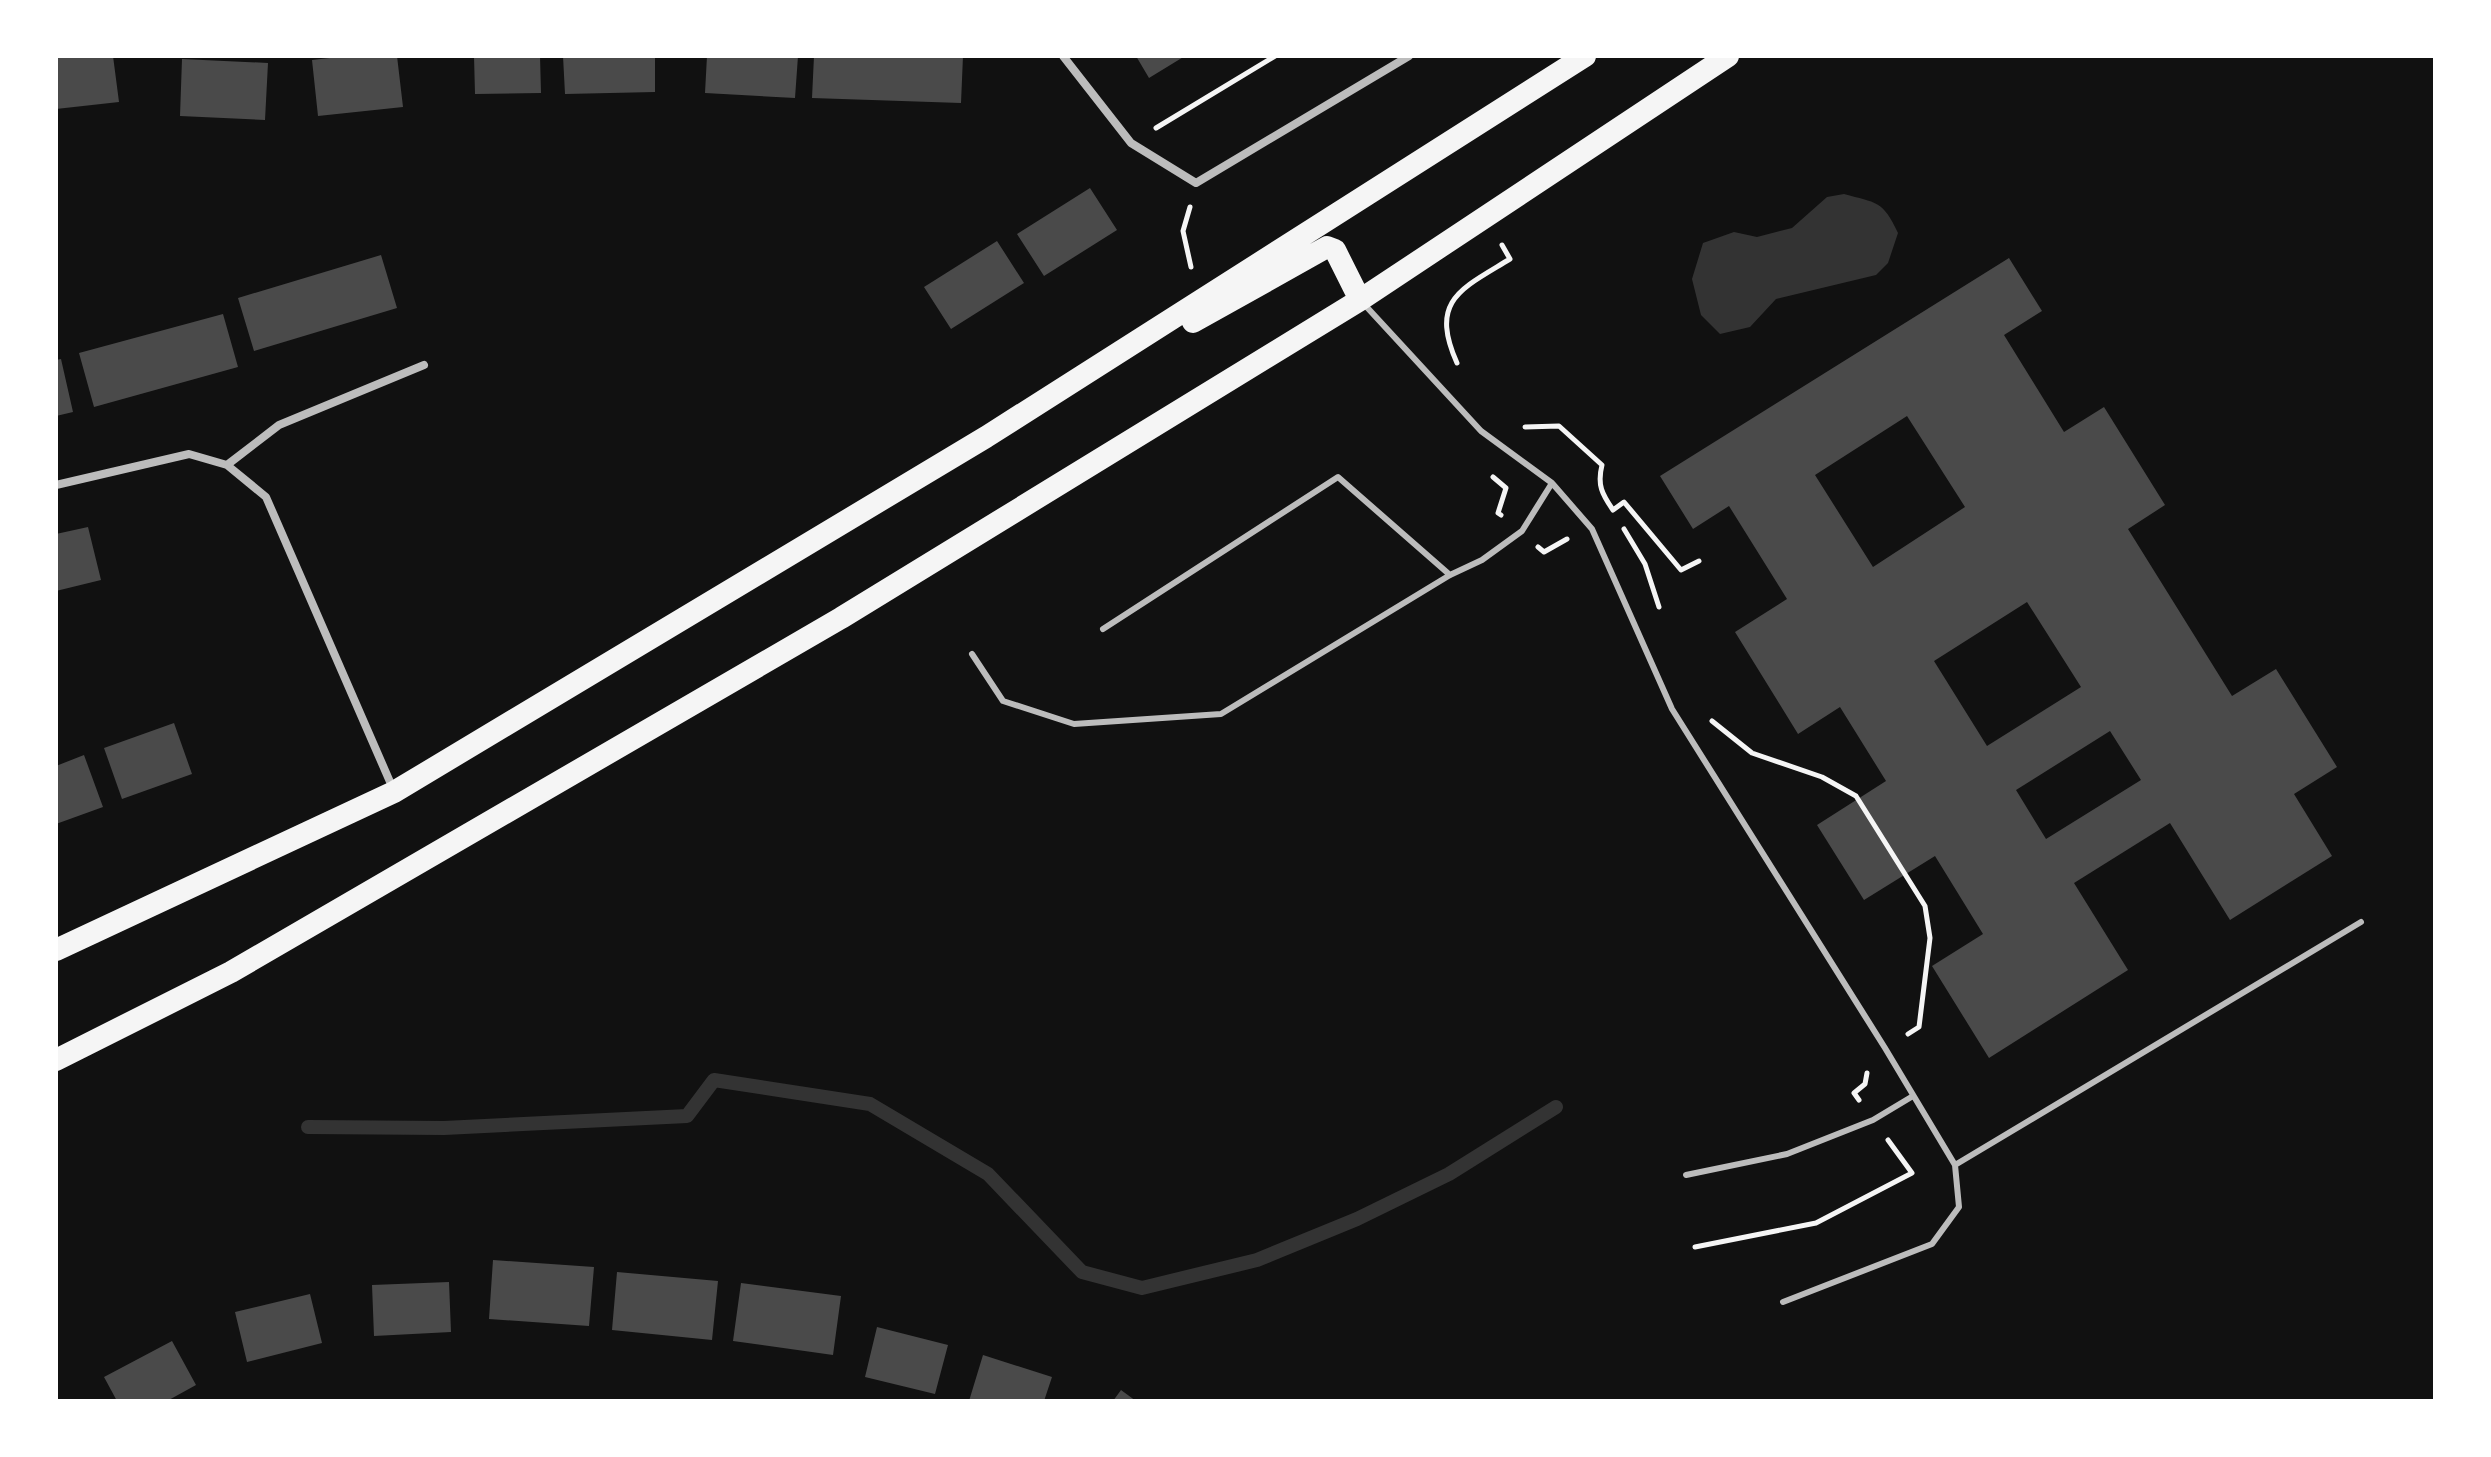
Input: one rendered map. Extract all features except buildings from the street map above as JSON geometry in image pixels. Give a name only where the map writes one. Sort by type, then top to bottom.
[{"type":"highway","points":[[56,950],[394,792],[986,437],[1585,56]]},
{"type":"highway","points":[[56,1060],[231,972],[814,634],[1360,300],[1728,56]]},
{"type":"highway","points":[[986,437],[1323,248],[1332,247],[1335,250],[1360,300]]},
{"type":"street","points":[[1063,56],[1131,143],[1196,183],[1409,56]]},
{"type":"street","points":[[227,465],[279,425],[424,365]]},
{"type":"street","points":[[56,485],[189,454],[227,465],[266,497],[394,792]]},
{"type":"lane","points":[[1360,300],[1481,431],[1552,483],[1592,529],[1672,709],[1955,1165],[1959,1207],[1932,1244],[1783,1302]]},
{"type":"lane","points":[[1103,629],[1338,477],[1450,575]]},
{"type":"lane","points":[[972,654],[1003,701],[1074,724],[1221,714],[1450,575],[1482,560],[1522,531],[1552,483]]},
{"type":"lane","points":[[1955,1165],[2361,922]]},
{"type":"lane","points":[[1686,1175],[1787,1154],[1873,1120],[1913,1096]]},
{"type":"path","points":[[1131,143],[1275,56]]},
{"type":"path","points":[[1196,183],[1183,231],[1192,272],[1205,264]]},
{"type":"path","points":[[1465,372],[1456,363],[1447,336],[1447,310],[1460,290],[1510,259],[1485,217]]},
{"type":"path","points":[[1519,423],[1528,429],[1559,426],[1602,465],[1599,478],[1601,491],[1613,510],[1624,502],[1681,570],[1699,561]]},
{"type":"shaded area","points":[[1844,194],[1877,204],[1888,214],[1898,233],[1888,263],[1876,275],[1776,299],[1750,327],[1720,334],[1701,315],[1692,279],[1703,243],[1734,232],[1757,237],[1792,228],[1827,197]]},
{"type":"waterway","points":[[308,1127],[444,1128],[687,1116],[714,1080],[870,1104],[988,1174],[1082,1272],[1142,1288],[1257,1260],[1357,1219],[1449,1174],[1556,1107]]}]
